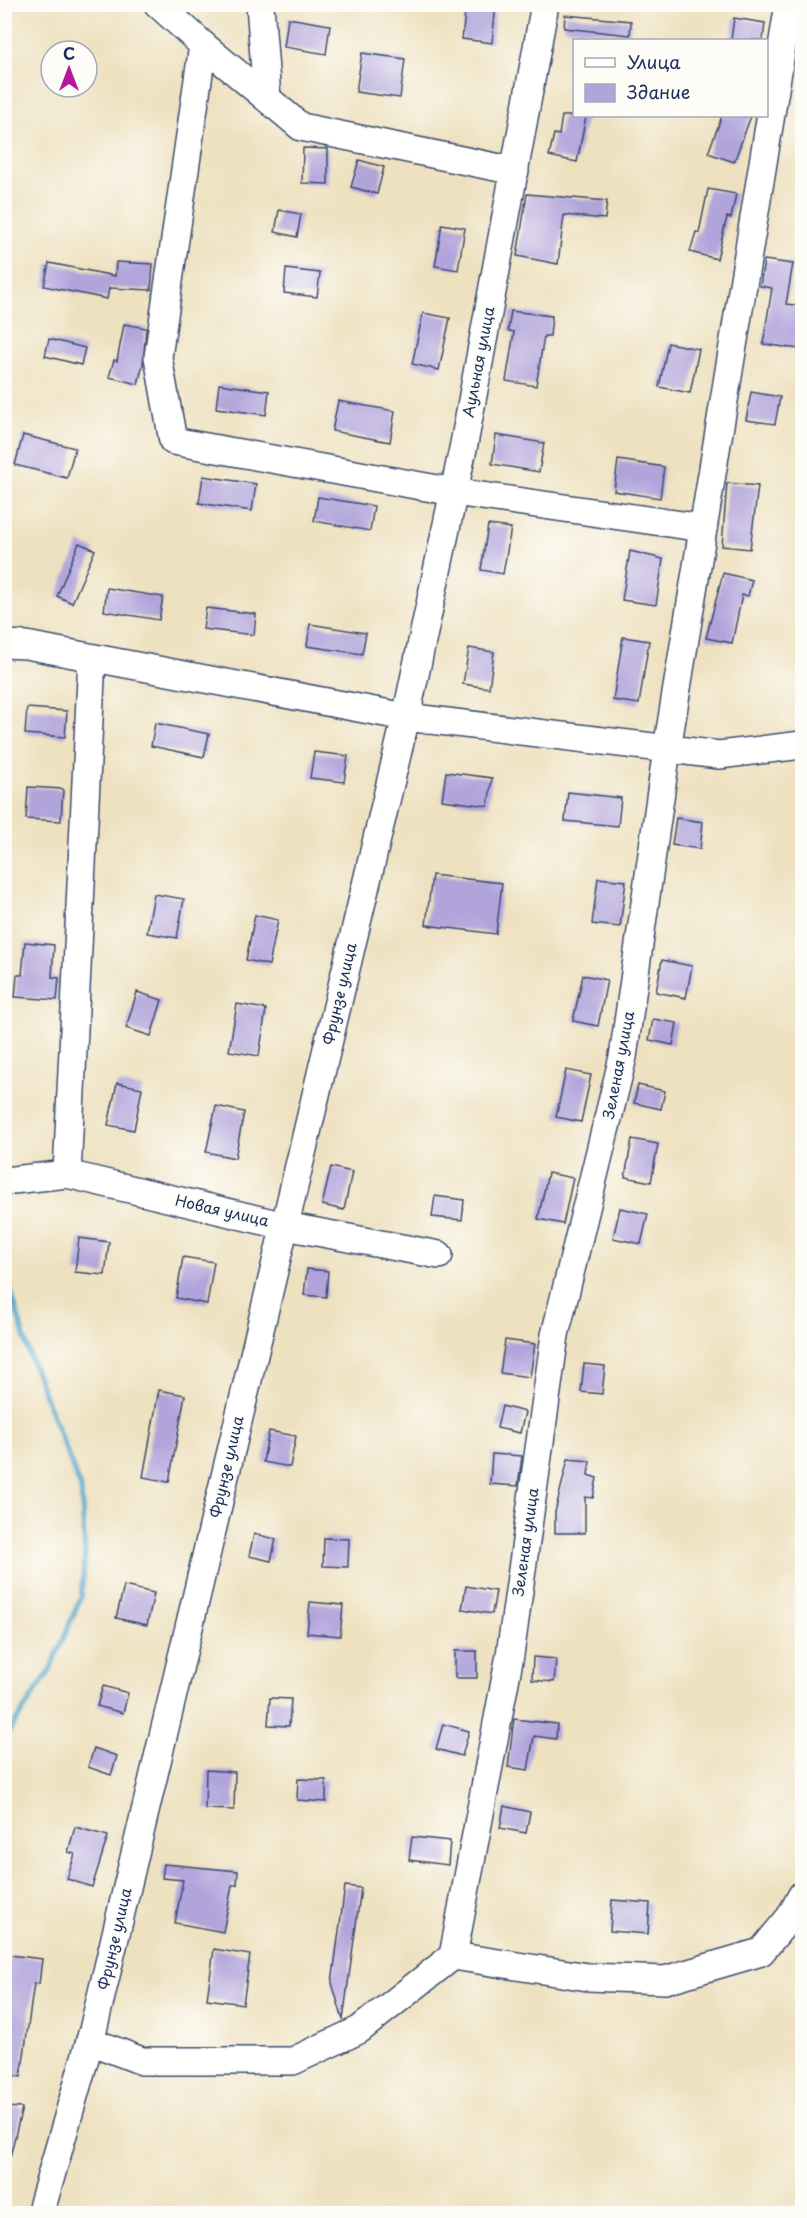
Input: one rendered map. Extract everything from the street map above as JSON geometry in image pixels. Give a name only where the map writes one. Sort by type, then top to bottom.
[{"type":"street","points":[[158,4],[301,127],[514,171]]},
{"type":"street","points":[[260,4],[267,99]]},
{"type":"street","name":"Аульная улица","points":[[406,717],[454,492],[545,4]]},
{"type":"street","name":"Зеленая улица","points":[[453,1956],[510,1655],[555,1335],[624,1057],[667,749],[789,4]]},
{"type":"street","points":[[203,45],[158,357],[173,441],[454,492],[703,528]]},
{"type":"street","points":[[4,644],[26,645],[406,717],[719,755],[802,745]]},
{"type":"street","points":[[67,1174],[92,658]]},
{"type":"street","name":"Фрунзе улица","points":[[40,2214],[90,2041],[406,717]]},
{"type":"street","name":"Новая улица","points":[[4,1181],[67,1174],[285,1226],[439,1255]]},
{"type":"street","points":[[90,2041],[142,2061],[293,2061],[359,2030],[453,1956],[588,1977],[665,1980],[761,1953],[790,1917],[802,1895]]},
{"type":"building","points":[[466,4],[496,4],[492,43],[462,39]]},
{"type":"building","points":[[565,15],[631,21],[630,35],[564,28]]},
{"type":"building","points":[[288,18],[330,25],[326,54],[284,47]]},
{"type":"building","points":[[734,18],[765,23],[763,39],[731,39]]},
{"type":"building","points":[[362,53],[405,59],[400,98],[356,92]]},
{"type":"building","points":[[562,116],[586,117],[577,162],[549,156],[554,134],[559,135]]},
{"type":"building","points":[[722,117],[751,117],[734,162],[708,153]]},
{"type":"building","points":[[303,148],[328,149],[328,184],[302,183]]},
{"type":"building","points":[[359,160],[384,167],[377,194],[351,187]]},
{"type":"building","points":[[708,189],[736,194],[731,218],[727,217],[717,259],[690,252],[696,232],[699,233]]},
{"type":"building","points":[[527,194],[607,201],[605,219],[564,215],[558,264],[517,256]]},
{"type":"building","points":[[279,210],[301,214],[297,237],[275,232]]},
{"type":"building","points":[[442,224],[465,228],[458,270],[435,266]]},
{"type":"building","points":[[764,260],[793,264],[786,304],[802,306],[799,349],[763,344],[772,288],[760,286]]},
{"type":"building","points":[[116,262],[153,264],[151,290],[109,288],[107,299],[44,286],[49,263],[115,276]]},
{"type":"building","points":[[286,269],[320,273],[317,297],[284,293]]},
{"type":"building","points":[[511,311],[552,316],[550,336],[544,336],[536,386],[506,381],[514,332],[508,331]]},
{"type":"building","points":[[423,313],[450,318],[439,370],[412,364]]},
{"type":"building","points":[[124,324],[146,328],[143,364],[138,384],[109,377],[114,360],[117,361]]},
{"type":"building","points":[[49,339],[85,348],[81,365],[45,356]]},
{"type":"building","points":[[668,343],[699,349],[690,393],[659,387]]},
{"type":"building","points":[[219,384],[269,391],[266,415],[216,408]]},
{"type":"building","points":[[751,392],[780,397],[775,424],[746,420]]},
{"type":"building","points":[[338,401],[395,411],[390,442],[332,431]]},
{"type":"building","points":[[23,435],[75,448],[67,478],[15,465]]},
{"type":"building","points":[[496,435],[544,443],[539,472],[492,464]]},
{"type":"building","points":[[618,460],[664,467],[660,498],[614,491]]},
{"type":"building","points":[[203,476],[256,484],[252,511],[199,503]]},
{"type":"building","points":[[727,483],[758,486],[750,549],[722,546]]},
{"type":"building","points":[[318,497],[374,506],[370,531],[314,521]]},
{"type":"building","points":[[488,525],[511,528],[503,574],[481,570]]},
{"type":"building","points":[[79,543],[95,550],[72,603],[57,596]]},
{"type":"building","points":[[630,551],[663,559],[656,605],[622,600]]},
{"type":"building","points":[[723,573],[752,580],[748,596],[742,595],[732,643],[706,638]]},
{"type":"building","points":[[107,588],[163,597],[159,620],[104,611]]},
{"type":"building","points":[[206,608],[256,614],[254,635],[203,629]]},
{"type":"building","points":[[310,624],[366,633],[362,654],[307,646]]},
{"type":"building","points":[[623,637],[649,641],[639,704],[613,700]]},
{"type":"building","points":[[469,648],[494,652],[489,688],[463,684]]},
{"type":"building","points":[[27,708],[67,711],[65,737],[25,734]]},
{"type":"building","points":[[155,723],[209,734],[204,757],[151,746]]},
{"type":"building","points":[[314,752],[348,756],[344,782],[310,778]]},
{"type":"building","points":[[446,772],[492,778],[488,806],[442,800]]},
{"type":"building","points":[[28,787],[63,789],[61,821],[26,819]]},
{"type":"building","points":[[568,792],[621,798],[618,826],[565,821]]},
{"type":"building","points":[[676,818],[703,822],[700,849],[672,845]]},
{"type":"building","points":[[432,875],[502,883],[496,934],[426,925]]},
{"type":"building","points":[[598,878],[626,881],[620,927],[592,924]]},
{"type":"building","points":[[154,894],[184,899],[177,938],[147,933]]},
{"type":"building","points":[[255,915],[278,920],[269,965],[246,960]]},
{"type":"building","points":[[25,942],[54,945],[52,977],[59,978],[57,1000],[15,997],[17,975],[22,975]]},
{"type":"building","points":[[662,960],[692,966],[686,998],[656,992]]},
{"type":"building","points":[[583,975],[607,980],[598,1026],[573,1021]]},
{"type":"building","points":[[137,992],[162,1000],[151,1036],[126,1028]]},
{"type":"building","points":[[237,1004],[266,1009],[259,1056],[229,1051]]},
{"type":"building","points":[[653,1019],[677,1023],[673,1045],[649,1040]]},
{"type":"building","points":[[566,1070],[591,1075],[581,1122],[556,1117]]},
{"type":"building","points":[[117,1083],[142,1088],[134,1130],[108,1125]]},
{"type":"building","points":[[638,1085],[665,1091],[661,1109],[634,1103]]},
{"type":"building","points":[[216,1106],[244,1112],[235,1158],[206,1152]]},
{"type":"building","points":[[632,1139],[658,1144],[651,1182],[625,1177]]},
{"type":"building","points":[[331,1167],[352,1172],[344,1210],[322,1205]]},
{"type":"building","points":[[548,1173],[573,1178],[563,1224],[538,1219]]},
{"type":"building","points":[[435,1196],[464,1200],[462,1220],[432,1217]]},
{"type":"building","points":[[620,1208],[648,1214],[641,1244],[613,1238]]},
{"type":"building","points":[[79,1238],[109,1242],[105,1275],[75,1272]]},
{"type":"building","points":[[183,1257],[214,1262],[207,1304],[176,1298]]},
{"type":"building","points":[[307,1269],[328,1271],[326,1297],[304,1295]]},
{"type":"building","points":[[505,1340],[535,1344],[530,1377],[500,1373]]},
{"type":"building","points":[[584,1364],[605,1366],[602,1394],[581,1392]]},
{"type":"building","points":[[159,1390],[185,1395],[169,1482],[143,1477]]},
{"type":"building","points":[[502,1406],[525,1412],[520,1433],[497,1428]]},
{"type":"building","points":[[269,1431],[296,1436],[290,1467],[263,1462]]},
{"type":"building","points":[[492,1454],[522,1456],[518,1486],[490,1484]]},
{"type":"building","points":[[568,1459],[590,1461],[588,1475],[597,1478],[593,1498],[585,1497],[585,1533],[555,1533],[555,1512]]},
{"type":"building","points":[[254,1534],[276,1539],[271,1561],[249,1556]]},
{"type":"building","points":[[324,1538],[349,1539],[348,1567],[323,1566]]},
{"type":"building","points":[[124,1586],[154,1593],[147,1625],[116,1618]]},
{"type":"building","points":[[466,1586],[496,1591],[492,1614],[462,1609]]},
{"type":"building","points":[[310,1602],[343,1605],[340,1636],[307,1633]]},
{"type":"building","points":[[455,1651],[477,1651],[477,1678],[455,1678]]},
{"type":"building","points":[[533,1657],[556,1659],[554,1682],[532,1680]]},
{"type":"building","points":[[103,1686],[128,1693],[123,1713],[97,1706]]},
{"type":"building","points":[[270,1698],[291,1699],[289,1726],[268,1725]]},
{"type":"building","points":[[514,1719],[557,1724],[556,1739],[534,1736],[528,1770],[508,1767]]},
{"type":"building","points":[[443,1724],[469,1731],[462,1756],[436,1749]]},
{"type":"building","points":[[94,1748],[117,1756],[111,1775],[88,1767]]},
{"type":"building","points":[[206,1770],[235,1772],[234,1810],[205,1809]]},
{"type":"building","points":[[298,1779],[326,1780],[326,1802],[297,1800]]},
{"type":"building","points":[[504,1806],[530,1812],[526,1833],[500,1828]]},
{"type":"building","points":[[75,1827],[108,1836],[92,1887],[67,1879],[75,1854],[68,1852]]},
{"type":"building","points":[[412,1837],[450,1841],[448,1865],[409,1860]]},
{"type":"building","points":[[164,1864],[238,1871],[237,1885],[232,1885],[223,1932],[175,1923],[183,1880],[162,1878]]},
{"type":"building","points":[[345,1886],[361,1888],[343,2020],[332,1983]]},
{"type":"building","points":[[612,1900],[650,1903],[648,1934],[610,1931]]},
{"type":"building","points":[[214,1949],[250,1955],[243,2004],[207,1999]]},
{"type":"building","points":[[10,1955],[42,1959],[39,1984],[34,1983],[21,2077],[4,2074],[4,1997]]},
{"type":"building","points":[[4,2107],[22,2108],[10,2157],[4,2156]]},
{"type":"waterway","points":[[4,1268],[30,1357],[81,1489],[85,1555],[81,1597],[49,1672],[4,1739]]}]
